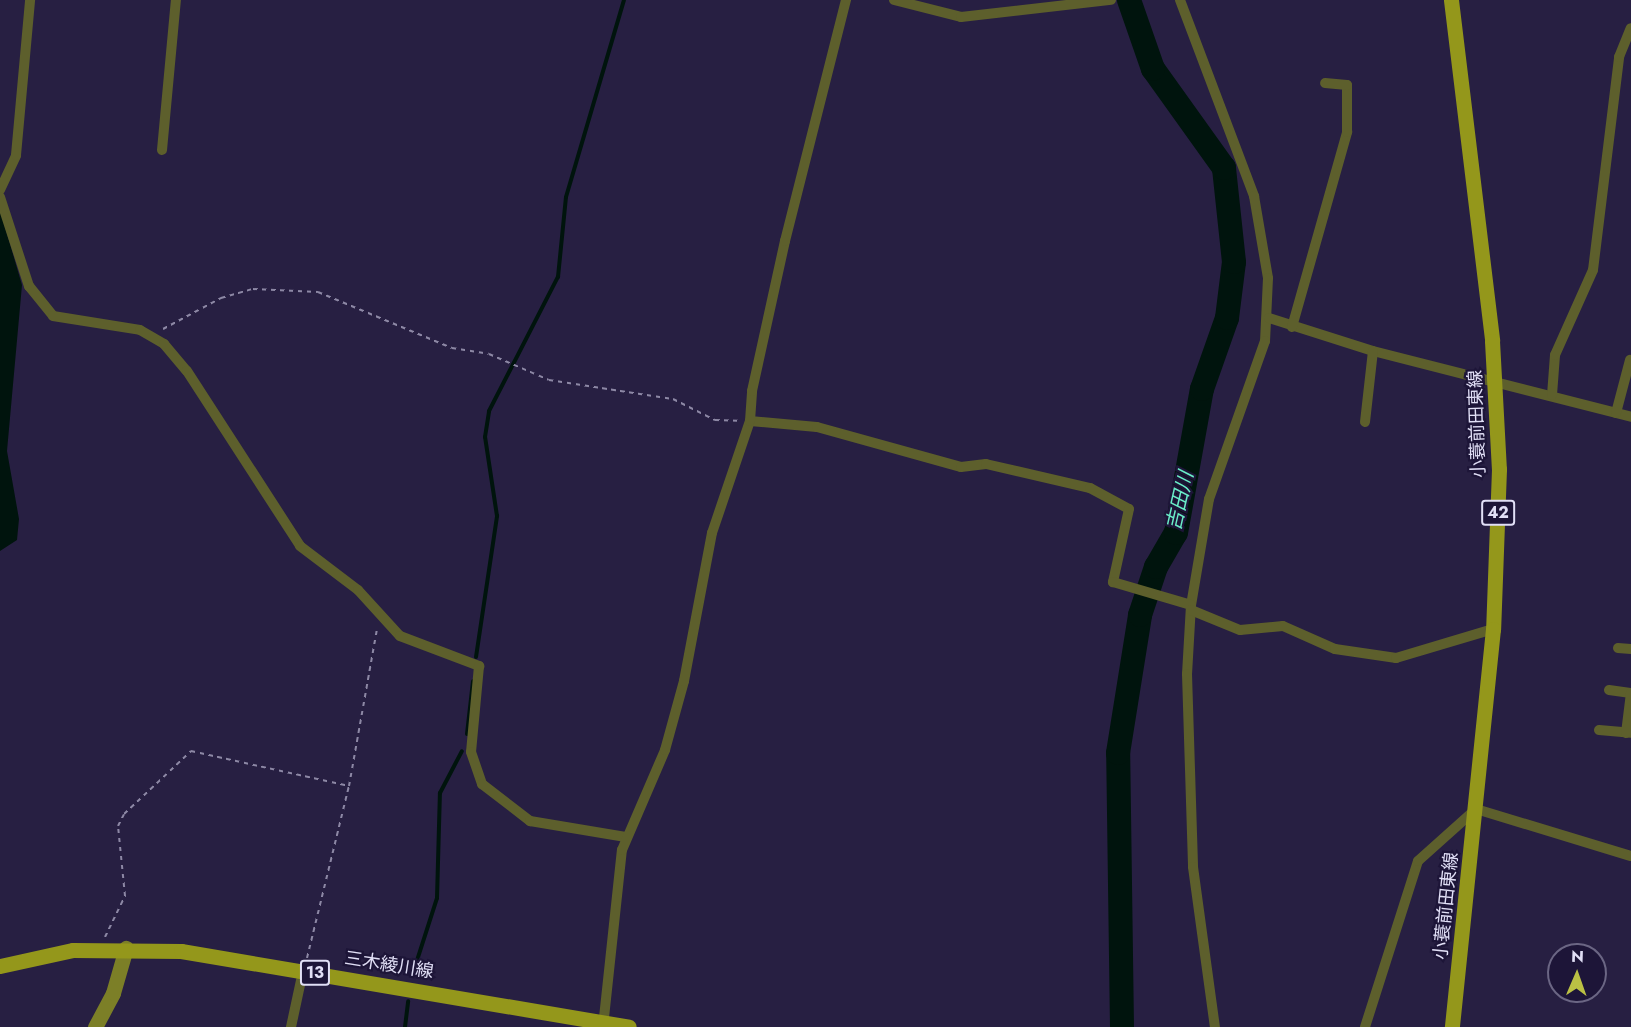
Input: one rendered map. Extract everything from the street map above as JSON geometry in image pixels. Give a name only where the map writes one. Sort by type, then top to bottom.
[{"type":"main road","name":"小蓑前田東線","points":[[1451,0],[1495,380],[1499,469],[1493,629],[1452,1027]]},
{"type":"main road","name":"三木綾川線","points":[[0,966],[99,948],[126,948],[303,970],[629,1027]]},
{"type":"street","points":[[0,190],[16,155],[30,0]]},
{"type":"street","points":[[162,150],[176,0]]},
{"type":"street","points":[[604,1024],[616,885],[626,837],[665,750],[684,681],[719,502],[750,421],[752,391],[785,242],[846,0]]},
{"type":"street","points":[[894,0],[961,17],[1109,1]]},
{"type":"street","points":[[1180,0],[1254,196],[1263,232],[1269,318],[1251,389],[1209,499],[1191,608],[1193,867],[1215,1027]]},
{"type":"street","points":[[1552,395],[1555,356],[1593,270],[1619,57],[1631,28]]},
{"type":"street","points":[[1292,327],[1347,132],[1347,85],[1325,83]]},
{"type":"street","points":[[0,197],[29,286],[53,316],[140,330],[150,336],[187,371],[300,546],[358,590],[379,617],[400,636],[479,666],[471,752],[482,784],[530,821],[626,837]]},
{"type":"street","points":[[1269,318],[1373,351],[1495,380],[1631,417]]},
{"type":"street","points":[[1365,422],[1373,351]]},
{"type":"street","points":[[1616,412],[1630,360]]},
{"type":"street","points":[[750,421],[817,427],[961,467],[986,464],[1047,475],[1115,498],[1130,509],[1113,582],[1128,584],[1171,598],[1240,630],[1283,626],[1335,649],[1396,658],[1493,629]]},
{"type":"street","points":[[1618,648],[1631,649]]},
{"type":"street","points":[[1599,730],[1629,733],[1631,693],[1609,690]]},
{"type":"street","points":[[1365,1027],[1367,1007],[1418,861],[1476,809],[1631,856]]},
{"type":"street","points":[[95,1027],[114,993],[126,948]]},
{"type":"street","points":[[291,1027],[303,970]]},
{"type":"path","points":[[150,336],[221,298],[253,290],[293,288],[345,300],[453,348],[489,354],[508,367],[673,399],[715,420],[750,421]]},
{"type":"path","points":[[303,970],[349,786],[379,617]]},
{"type":"path","points":[[99,948],[125,896],[118,826],[124,814],[191,751],[349,786]]},
{"type":"shaded area","points":[[0,210],[22,285],[7,451],[19,519],[17,540],[0,551]]},
{"type":"waterway","points":[[476,657],[497,516],[485,437],[489,411],[558,277],[566,197],[624,0]]},
{"type":"waterway","name":"吉田川","points":[[1122,1027],[1118,753],[1140,615],[1156,567],[1176,533],[1202,389],[1227,318],[1234,262],[1224,168],[1153,69],[1129,0]]},
{"type":"waterway","points":[[467,734],[473,681]]},
{"type":"waterway","points":[[412,976],[437,898],[440,793],[462,751]]},
{"type":"waterway","points":[[405,1027],[408,1001]]}]
